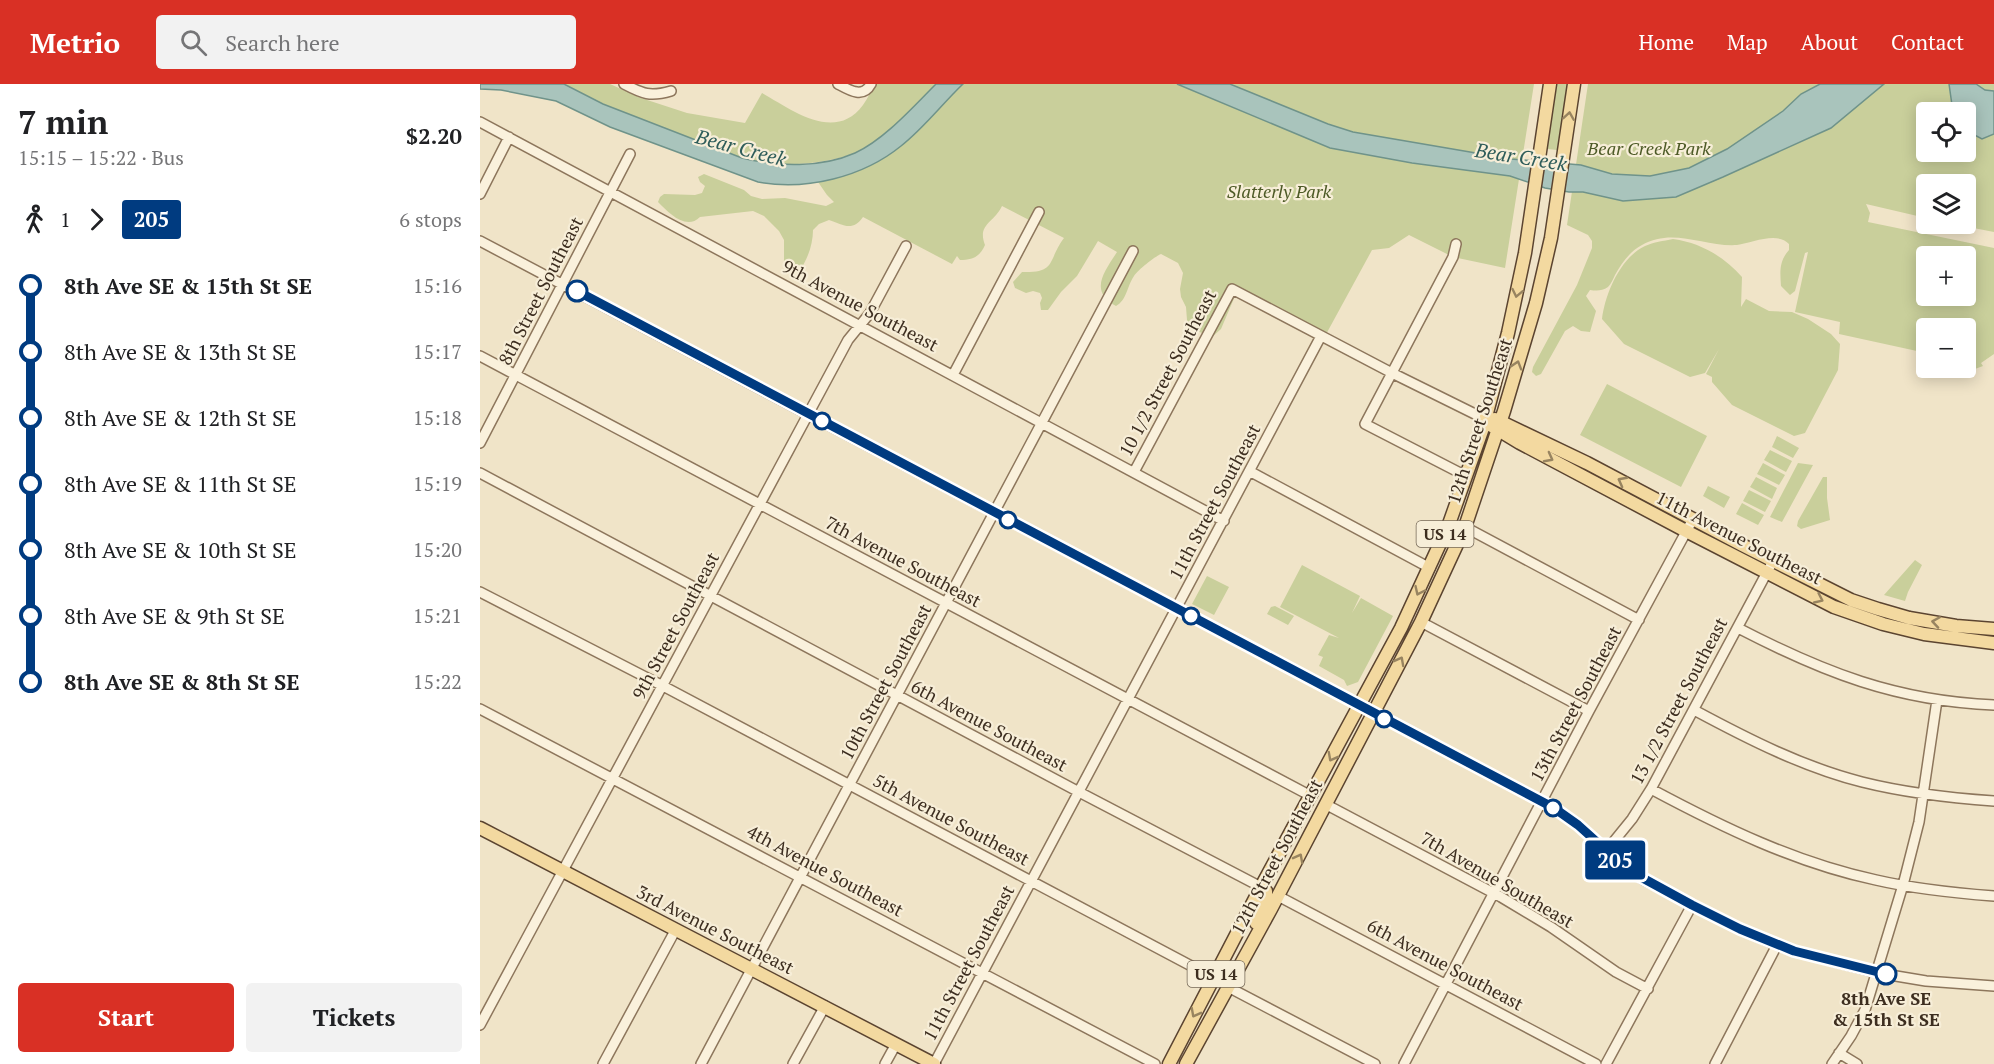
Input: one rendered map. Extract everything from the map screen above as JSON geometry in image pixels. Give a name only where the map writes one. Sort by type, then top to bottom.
[{"type":"main road","name":"12th Street Southeast","points":[[1169,1064],[1430,568],[1466,476],[1485,419],[1522,270],[1550,84]]},
{"type":"main road","name":"12th Street Southeast","points":[[1186,1064],[1327,805],[1421,622],[1464,527],[1499,425],[1536,303],[1556,203],[1574,84]]},
{"type":"main road","name":"11th Avenue Southeast","points":[[1485,419],[1587,463],[1832,591],[1878,609],[1944,624],[1994,629]]},
{"type":"main road","name":"11th Avenue Southeast","points":[[1499,425],[1686,531],[1825,602],[1882,624],[1949,639],[1994,642]]},
{"type":"main road","name":"3rd Avenue Southeast","points":[[480,828],[934,1064]]},
{"type":"main road","points":[[1278,896],[1274,893],[1274,882],[1288,848],[1288,837]]},
{"type":"main road","points":[[1252,945],[1258,915],[1266,899],[1266,891],[1261,887]]},
{"type":"street","points":[[624,84],[645,94],[656,95],[671,91]]},
{"type":"street","points":[[838,84],[854,93],[870,86]]},
{"type":"street","name":"9th Avenue Southeast","points":[[480,122],[1224,521]]},
{"type":"street","points":[[480,194],[509,137]]},
{"type":"street","name":"8th Street Southeast","points":[[480,443],[630,154]]},
{"type":"street","points":[[953,375],[1039,212]]},
{"type":"street","points":[[480,241],[1543,802],[1578,825],[1639,877],[1692,905],[1777,945],[1804,954],[1878,973],[1926,981],[1994,986]]},
{"type":"street","points":[[1456,244],[1453,257],[1365,424],[1466,476]]},
{"type":"street","name":"9th Street Southeast","points":[[480,1025],[848,340],[870,314],[906,246]]},
{"type":"street","name":"10th Street Southeast","points":[[701,1064],[1133,251]]},
{"type":"street","name":"11th Avenue Southeast","points":[[1232,289],[1485,419]]},
{"type":"street","name":"10 1/2 Street Southeast","points":[[1134,472],[1232,289]]},
{"type":"street","name":"11th Street Southeast","points":[[934,1064],[1251,472],[1321,336]]},
{"type":"street","name":"7th Avenue Southeast","points":[[480,356],[1311,796]]},
{"type":"street","points":[[1251,472],[1430,568]]},
{"type":"street","name":"6th Avenue Southeast","points":[[480,473],[1261,887]]},
{"type":"street","name":"13th Street Southeast","points":[[1404,1064],[1589,711],[1693,519]]},
{"type":"street","points":[[1464,527],[1639,620]]},
{"type":"street","name":"13 1/2 Street Southeast","points":[[1606,851],[1632,819],[1651,789],[1773,561]]},
{"type":"street","name":"5th Avenue Southeast","points":[[480,592],[663,686],[1214,978]]},
{"type":"street","points":[[1421,622],[1589,711]]},
{"type":"street","points":[[1738,628],[1802,660],[1880,688],[1937,700],[1994,705]]},
{"type":"street","points":[[1832,1064],[1862,1017],[1878,973],[1916,836],[1937,700]]},
{"type":"street","name":"4th Avenue Southeast","points":[[480,709],[1155,1064]]},
{"type":"street","points":[[1694,710],[1749,739],[1812,766],[1863,782],[1923,794],[1994,801]]},
{"type":"street","points":[[1651,789],[1714,822],[1795,856],[1846,873],[1903,885],[1994,896]]},
{"type":"street","name":"7th Avenue Southeast","points":[[1327,805],[1494,893],[1551,927],[1616,972],[1648,989]]},
{"type":"street","name":"6th Avenue Southeast","points":[[1278,896],[1596,1064]]},
{"type":"street","points":[[1606,1064],[1692,905]]},
{"type":"street","points":[[603,1064],[676,929]]},
{"type":"street","points":[[1715,1064],[1777,945]]},
{"type":"street","points":[[1228,987],[1375,1064]]},
{"type":"street","points":[[794,1064],[825,1006]]},
{"type":"street","points":[[885,1064],[896,1044]]},
{"type":"street","points":[[1839,1053],[1857,1064]]},
{"type":"green space","name":"Slatterly Park","points":[[564,84],[610,84],[641,98],[687,113],[745,123],[762,93],[813,120],[840,122],[852,116],[863,105],[875,84],[1534,84],[1505,268],[1453,257],[1409,235],[1389,248],[1372,250],[1324,338],[1235,296],[1221,329],[1212,337],[1192,329],[1187,320],[1186,307],[1181,297],[1183,273],[1178,263],[1161,254],[1136,273],[1125,297],[1116,306],[1103,294],[1101,287],[1104,273],[1117,252],[1098,241],[1077,276],[1048,310],[1041,310],[1040,293],[1033,291],[1026,293],[1015,288],[1013,282],[1022,272],[1033,272],[1046,268],[1064,238],[1002,206],[983,232],[985,245],[981,252],[968,259],[960,260],[957,256],[952,264],[863,217],[852,226],[829,220],[819,224],[813,230],[809,253],[798,273],[784,264],[784,240],[779,231],[764,216],[753,211],[700,217],[689,222],[683,221],[672,215],[658,202],[660,197],[664,194],[695,195],[702,193],[705,186],[698,177],[704,174],[762,199],[785,198],[826,206],[834,202],[818,182],[849,155],[796,164],[769,163],[742,158],[603,104]]},
{"type":"green space","points":[[1556,84],[1568,84],[1557,150],[1548,149],[1547,142]]},
{"type":"green space","name":"Bear Creek Park","points":[[1588,84],[1994,84],[1994,232],[1976,228],[1976,174],[1916,174],[1916,216],[1866,204],[1870,213],[1868,222],[1916,232],[1916,234],[1994,248],[1994,354],[1981,363],[1983,366],[1976,369],[1976,318],[1916,318],[1916,351],[1839,334],[1840,322],[1795,312],[1808,252],[1805,253],[1795,291],[1790,295],[1781,286],[1780,271],[1789,250],[1789,244],[1784,240],[1771,238],[1737,245],[1725,245],[1665,238],[1642,245],[1634,251],[1623,262],[1608,287],[1590,290],[1586,296],[1596,311],[1590,332],[1581,331],[1573,326],[1565,331],[1541,374],[1536,376],[1532,372],[1533,367],[1577,285],[1592,248],[1592,241],[1588,235],[1567,225]]},
{"type":"green space","points":[[1673,239],[1702,247],[1719,257],[1742,277],[1741,307],[1746,299],[1769,311],[1792,312],[1831,334],[1840,344],[1838,370],[1805,433],[1794,436],[1732,405],[1712,382],[1712,377],[1706,374],[1719,349],[1705,373],[1690,377],[1624,344],[1602,319],[1610,288],[1628,259],[1645,246]]},
{"type":"green space","points":[[1607,384],[1707,436],[1681,487],[1580,435]]},
{"type":"green space","points":[[1777,436],[1799,448],[1793,458],[1772,447]]},
{"type":"green space","points":[[1770,450],[1792,461],[1786,472],[1764,460]]},
{"type":"green space","points":[[1763,463],[1785,475],[1779,485],[1757,474]]},
{"type":"green space","points":[[1798,463],[1813,465],[1782,522],[1770,517]]},
{"type":"green space","points":[[1756,477],[1777,488],[1772,499],[1750,487]]},
{"type":"green space","points":[[1823,477],[1827,477],[1830,520],[1801,529],[1797,526],[1798,521]]},
{"type":"green space","points":[[1708,486],[1730,497],[1724,508],[1703,496]]},
{"type":"green space","points":[[1749,490],[1771,501],[1765,512],[1743,501]]},
{"type":"green space","points":[[1742,503],[1764,515],[1758,525],[1736,514]]},
{"type":"green space","points":[[1915,560],[1922,565],[1905,601],[1884,595]]},
{"type":"green space","points":[[1302,565],[1360,596],[1352,613],[1361,598],[1393,616],[1358,682],[1347,686],[1344,680],[1319,666],[1323,657],[1318,655],[1329,635],[1339,638],[1280,607]]},
{"type":"green space","points":[[1207,576],[1229,587],[1214,615],[1192,604]]},
{"type":"green space","points":[[1275,606],[1294,616],[1288,625],[1267,614],[1271,607]]},
{"type":"water","points":[[480,84],[564,84],[603,104],[742,158],[770,163],[814,164],[842,158],[877,140],[936,84],[963,84],[917,132],[886,157],[833,179],[795,185],[758,182],[610,127],[556,101],[501,90],[480,89]]},
{"type":"water","points":[[1177,84],[1230,84],[1353,132],[1511,159],[1581,165],[1612,174],[1650,176],[1689,168],[1727,149],[1783,111],[1801,94],[1820,84],[1884,84],[1831,128],[1723,177],[1676,197],[1623,201],[1583,192],[1545,188],[1510,176],[1412,163],[1330,148]]},
{"type":"water","points":[[1949,84],[1976,84],[1985,90],[1994,91],[1994,134],[1982,139],[1976,136],[1976,102],[1952,102]]},
{"type":"bus line","name":"205","points":[[577,291],[1554,808],[1587,832],[1622,866],[1655,886],[1777,945],[1886,974]]},
{"type":"place","name":"8th Ave SE & 15th St SE","points":[[1886,974]]},
{"type":"water label","name":"Bear Creek","points":[[741,148]]},
{"type":"water label","name":"Bear Creek","points":[[1521,157]]}]
